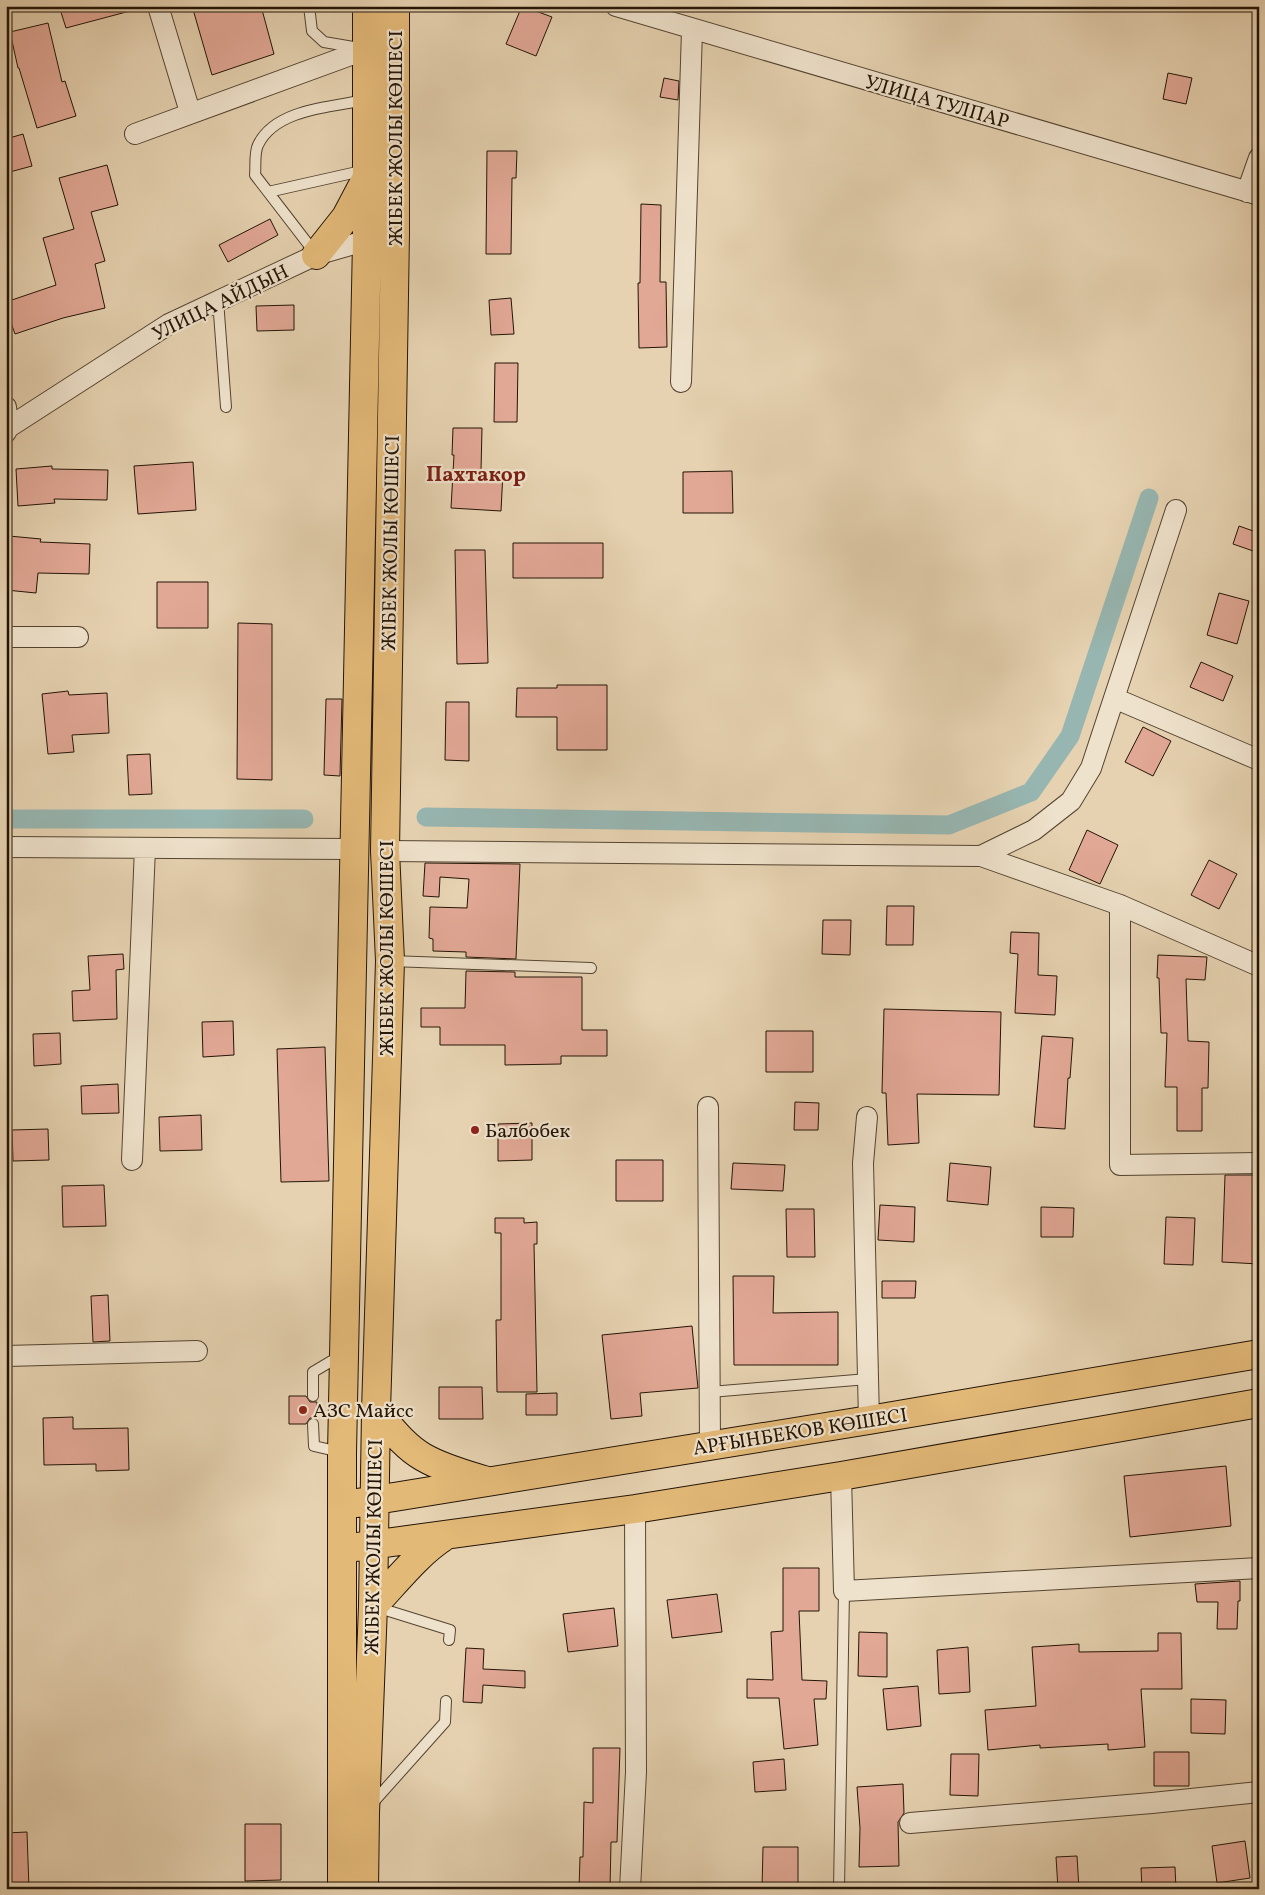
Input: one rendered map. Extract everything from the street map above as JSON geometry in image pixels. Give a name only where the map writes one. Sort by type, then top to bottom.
[{"type":"main road","name":"ЖІБЕК ЖОЛЫ КӨШЕСІ","points":[[342,1889],[343,1354],[366,241],[367,6]]},
{"type":"main road","name":"ЖІБЕК ЖОЛЫ КӨШЕСІ","points":[[364,1889],[390,961],[385,851],[395,233],[395,6]]},
{"type":"main road","points":[[316,255],[346,217],[366,173]]},
{"type":"main road","name":"АРҒЫНБЕКОВ КӨШЕСІ","points":[[342,1505],[869,1420],[1259,1354]]},
{"type":"main road","points":[[342,1548],[373,1546],[635,1509],[841,1476],[1259,1403]]},
{"type":"main road","points":[[376,1411],[400,1438],[422,1456],[457,1472],[488,1481]]},
{"type":"main road","points":[[373,1606],[420,1555],[446,1535]]},
{"type":"street","points":[[158,6],[190,112]]},
{"type":"street","name":"УЛИЦА ТУЛПАР","points":[[616,6],[692,30],[1253,193]]},
{"type":"street","points":[[681,382],[692,30]]},
{"type":"street","points":[[135,134],[190,112],[367,49]]},
{"type":"street","points":[[1253,193],[1259,158]]},
{"type":"street","name":"УЛИЦА АЙДЫН","points":[[7,430],[169,324],[316,255],[395,233]]},
{"type":"street","points":[[6,407],[7,430]]},
{"type":"street","points":[[981,856],[1034,830],[1071,801],[1091,768],[1176,510]]},
{"type":"street","points":[[6,637],[78,637]]},
{"type":"street","points":[[1114,698],[1259,760]]},
{"type":"street","points":[[6,847],[354,849]]},
{"type":"street","points":[[132,1160],[145,848]]},
{"type":"street","points":[[385,851],[981,856],[1120,905],[1259,966]]},
{"type":"street","points":[[1120,905],[1120,1165],[1259,1163]]},
{"type":"street","points":[[708,1107],[710,1445]]},
{"type":"street","points":[[867,1117],[864,1163],[869,1420]]},
{"type":"street","points":[[6,1356],[198,1351]]},
{"type":"street","points":[[841,1476],[844,1591],[1259,1568]]},
{"type":"street","points":[[630,1889],[636,1772],[635,1509]]},
{"type":"street","points":[[910,1823],[1152,1804],[1259,1792]]},
{"type":"lane","points":[[309,6],[312,31],[324,42],[367,49]]},
{"type":"lane","points":[[316,255],[255,176],[257,146],[268,130],[281,120],[299,113],[366,100]]},
{"type":"lane","points":[[268,192],[366,173]]},
{"type":"lane","points":[[218,300],[226,408]]},
{"type":"lane","points":[[390,961],[591,968]]},
{"type":"lane","points":[[313,1396],[313,1372],[343,1354]]},
{"type":"lane","points":[[710,1392],[868,1379]]},
{"type":"lane","points":[[314,1424],[314,1446],[342,1453]]},
{"type":"lane","points":[[839,1889],[844,1591]]},
{"type":"lane","points":[[373,1606],[450,1630],[450,1640]]},
{"type":"lane","points":[[365,1813],[445,1722],[446,1701]]},
{"type":"building","points":[[59,6],[130,6],[130,11],[66,28]]},
{"type":"building","points":[[192,6],[261,6],[274,54],[212,75]]},
{"type":"building","points":[[522,6],[552,17],[536,56],[506,44]]},
{"type":"building","points":[[48,23],[62,82],[65,81],[76,116],[37,128],[18,68],[10,32]]},
{"type":"building","points":[[1168,73],[1192,78],[1186,104],[1163,99]]},
{"type":"building","points":[[664,78],[679,81],[678,100],[660,97]]},
{"type":"building","points":[[23,134],[32,166],[6,173],[6,139]]},
{"type":"building","points":[[487,151],[517,151],[516,178],[512,178],[511,254],[486,254]]},
{"type":"building","points":[[107,165],[118,205],[91,212],[105,261],[95,264],[105,308],[63,318],[15,334],[6,309],[6,302],[56,285],[43,238],[74,229],[59,178]]},
{"type":"building","points":[[641,204],[661,205],[660,282],[666,282],[667,347],[639,348],[638,283],[640,283]]},
{"type":"building","points":[[270,219],[278,235],[228,262],[219,245]]},
{"type":"building","points":[[511,298],[514,334],[491,335],[489,300]]},
{"type":"building","points":[[294,305],[294,330],[257,331],[256,306]]},
{"type":"building","points":[[495,363],[518,363],[517,422],[494,422]]},
{"type":"building","points":[[453,428],[482,428],[481,471],[503,472],[501,511],[451,508],[454,455],[452,455]]},
{"type":"building","points":[[193,462],[196,510],[138,514],[134,466]]},
{"type":"building","points":[[52,466],[52,469],[108,470],[107,500],[54,499],[55,503],[18,506],[16,469]]},
{"type":"building","points":[[732,471],[733,513],[683,513],[683,472]]},
{"type":"building","points":[[1239,526],[1259,533],[1259,553],[1233,544]]},
{"type":"building","points":[[9,536],[41,539],[40,542],[90,544],[89,574],[38,573],[36,593],[6,590]]},
{"type":"building","points":[[513,543],[603,543],[603,578],[513,578]]},
{"type":"building","points":[[455,550],[485,550],[488,663],[457,664]]},
{"type":"building","points":[[157,582],[208,582],[208,628],[157,628]]},
{"type":"building","points":[[1219,593],[1249,601],[1237,644],[1207,635]]},
{"type":"building","points":[[238,623],[272,624],[272,780],[237,779]]},
{"type":"building","points":[[1201,662],[1233,676],[1223,701],[1190,687]]},
{"type":"building","points":[[557,685],[607,685],[607,750],[557,750],[557,717],[516,717],[517,688],[557,688]]},
{"type":"building","points":[[68,691],[69,695],[107,693],[109,733],[72,735],[74,752],[48,754],[42,694]]},
{"type":"building","points":[[326,699],[342,699],[340,776],[324,775]]},
{"type":"building","points":[[446,702],[469,702],[469,761],[445,760]]},
{"type":"building","points":[[1143,727],[1171,741],[1153,776],[1125,762]]},
{"type":"building","points":[[150,754],[152,794],[129,795],[127,755]]},
{"type":"building","points":[[1087,830],[1118,845],[1100,884],[1069,870]]},
{"type":"building","points":[[1209,860],[1237,874],[1219,909],[1191,895]]},
{"type":"building","points":[[425,863],[520,864],[516,959],[466,957],[466,952],[433,951],[433,939],[429,938],[430,907],[467,908],[469,879],[440,877],[439,897],[423,896]]},
{"type":"building","points":[[887,906],[914,906],[913,945],[886,945]]},
{"type":"building","points":[[823,920],[851,920],[850,955],[822,954]]},
{"type":"building","points":[[1011,932],[1039,933],[1038,975],[1057,976],[1055,1015],[1015,1013],[1018,954],[1010,953]]},
{"type":"building","points":[[123,954],[124,969],[116,970],[117,1019],[73,1021],[72,991],[90,990],[88,956]]},
{"type":"building","points":[[1158,955],[1207,957],[1205,980],[1186,979],[1188,1041],[1209,1042],[1208,1088],[1202,1088],[1202,1131],[1177,1131],[1177,1087],[1165,1087],[1167,1033],[1161,1033],[1159,978],[1157,978]]},
{"type":"building","points":[[466,971],[515,972],[515,977],[582,977],[582,1030],[607,1030],[607,1056],[561,1056],[561,1064],[505,1065],[505,1045],[440,1045],[440,1027],[421,1027],[421,1008],[465,1008]]},
{"type":"building","points":[[884,1009],[1001,1012],[999,1095],[917,1094],[919,1143],[888,1145],[886,1093],[882,1093]]},
{"type":"building","points":[[233,1021],[234,1055],[203,1057],[202,1022]]},
{"type":"building","points":[[766,1031],[813,1031],[813,1072],[766,1072]]},
{"type":"building","points":[[60,1033],[61,1064],[34,1066],[33,1034]]},
{"type":"building","points":[[1042,1036],[1073,1038],[1065,1129],[1034,1127]]},
{"type":"building","points":[[325,1047],[329,1181],[281,1182],[277,1049]]},
{"type":"building","points":[[118,1084],[119,1113],[82,1114],[81,1086]]},
{"type":"building","points":[[795,1102],[819,1103],[818,1130],[794,1130]]},
{"type":"building","points":[[201,1115],[202,1150],[160,1151],[159,1117]]},
{"type":"building","points":[[532,1123],[532,1160],[498,1161],[498,1124]]},
{"type":"building","points":[[48,1129],[49,1160],[13,1161],[12,1130]]},
{"type":"building","points":[[616,1160],[663,1160],[663,1201],[616,1201]]},
{"type":"building","points":[[733,1163],[785,1165],[783,1191],[731,1189]]},
{"type":"building","points":[[950,1163],[991,1167],[988,1205],[947,1201]]},
{"type":"building","points":[[1225,1175],[1259,1175],[1259,1264],[1222,1262]]},
{"type":"building","points":[[104,1185],[106,1226],[63,1227],[62,1186]]},
{"type":"building","points":[[880,1205],[915,1207],[914,1242],[878,1240]]},
{"type":"building","points":[[1041,1207],[1074,1208],[1073,1237],[1041,1237]]},
{"type":"building","points":[[786,1209],[814,1209],[815,1257],[787,1257]]},
{"type":"building","points":[[1166,1217],[1195,1218],[1193,1265],[1164,1264]]},
{"type":"building","points":[[495,1218],[524,1218],[524,1223],[537,1222],[537,1244],[534,1244],[537,1392],[497,1392],[496,1320],[501,1320],[501,1233],[495,1233]]},
{"type":"building","points":[[733,1276],[774,1276],[773,1313],[838,1312],[838,1365],[734,1365]]},
{"type":"building","points":[[882,1281],[916,1281],[915,1298],[882,1298]]},
{"type":"building","points":[[108,1295],[110,1341],[93,1342],[91,1296]]},
{"type":"building","points":[[692,1326],[698,1388],[640,1393],[642,1416],[611,1419],[602,1335]]},
{"type":"building","points":[[439,1387],[482,1387],[483,1419],[439,1419]]},
{"type":"building","points":[[557,1393],[557,1415],[526,1415],[526,1394]]},
{"type":"building","points":[[289,1396],[306,1396],[310,1402],[317,1402],[317,1418],[310,1418],[306,1424],[289,1424]]},
{"type":"building","points":[[73,1417],[73,1429],[128,1428],[129,1470],[96,1471],[96,1464],[44,1465],[43,1418]]},
{"type":"building","points":[[1226,1466],[1231,1526],[1130,1537],[1124,1476]]},
{"type":"building","points":[[783,1568],[819,1568],[819,1611],[799,1611],[802,1680],[827,1681],[826,1699],[814,1699],[818,1745],[784,1749],[779,1698],[747,1698],[747,1679],[773,1680],[771,1632],[783,1631]]},
{"type":"building","points":[[1240,1581],[1237,1629],[1217,1629],[1218,1602],[1197,1602],[1195,1584]]},
{"type":"building","points":[[717,1594],[722,1632],[672,1638],[667,1600]]},
{"type":"building","points":[[614,1608],[618,1646],[568,1652],[563,1614]]},
{"type":"building","points":[[859,1632],[887,1633],[887,1677],[858,1676]]},
{"type":"building","points":[[1158,1633],[1181,1633],[1182,1689],[1141,1689],[1145,1747],[1108,1750],[1108,1744],[1040,1748],[1040,1745],[988,1750],[985,1710],[1036,1706],[1032,1647],[1079,1644],[1079,1652],[1158,1651]]},
{"type":"building","points":[[968,1647],[970,1692],[939,1694],[937,1650]]},
{"type":"building","points":[[466,1648],[484,1649],[483,1669],[525,1671],[525,1688],[483,1685],[482,1703],[463,1702]]},
{"type":"building","points":[[918,1686],[921,1726],[887,1730],[883,1689]]},
{"type":"building","points":[[1191,1699],[1226,1700],[1225,1734],[1191,1733]]},
{"type":"building","points":[[593,1748],[620,1748],[617,1842],[611,1842],[610,1889],[579,1889],[580,1857],[583,1857],[584,1802],[593,1803]]},
{"type":"building","points":[[1154,1752],[1189,1752],[1189,1786],[1154,1786]]},
{"type":"building","points":[[951,1754],[979,1754],[978,1796],[950,1795]]},
{"type":"building","points":[[784,1759],[786,1790],[755,1792],[753,1762]]},
{"type":"building","points":[[903,1784],[904,1813],[898,1822],[899,1866],[859,1867],[860,1828],[857,1787]]},
{"type":"building","points":[[245,1824],[281,1824],[281,1880],[245,1881]]},
{"type":"building","points":[[27,1832],[29,1889],[6,1889],[6,1833]]},
{"type":"building","points":[[1245,1841],[1250,1878],[1217,1883],[1212,1846]]},
{"type":"building","points":[[763,1847],[798,1847],[798,1889],[762,1889]]},
{"type":"building","points":[[1077,1856],[1079,1889],[1058,1889],[1056,1857]]},
{"type":"building","points":[[1175,1867],[1176,1889],[1142,1889],[1141,1868]]},
{"type":"waterway","points":[[426,817],[949,825],[1031,792],[1070,736],[1149,498]]},
{"type":"waterway","points":[[6,819],[304,819]]},
{"type":"place","name":"Балбобек","points":[[475,1130]]},
{"type":"place","name":"АЗС Майсс","points":[[303,1410]]},
{"type":"district","name":"Пахтакор","points":[[476,474]]}]
